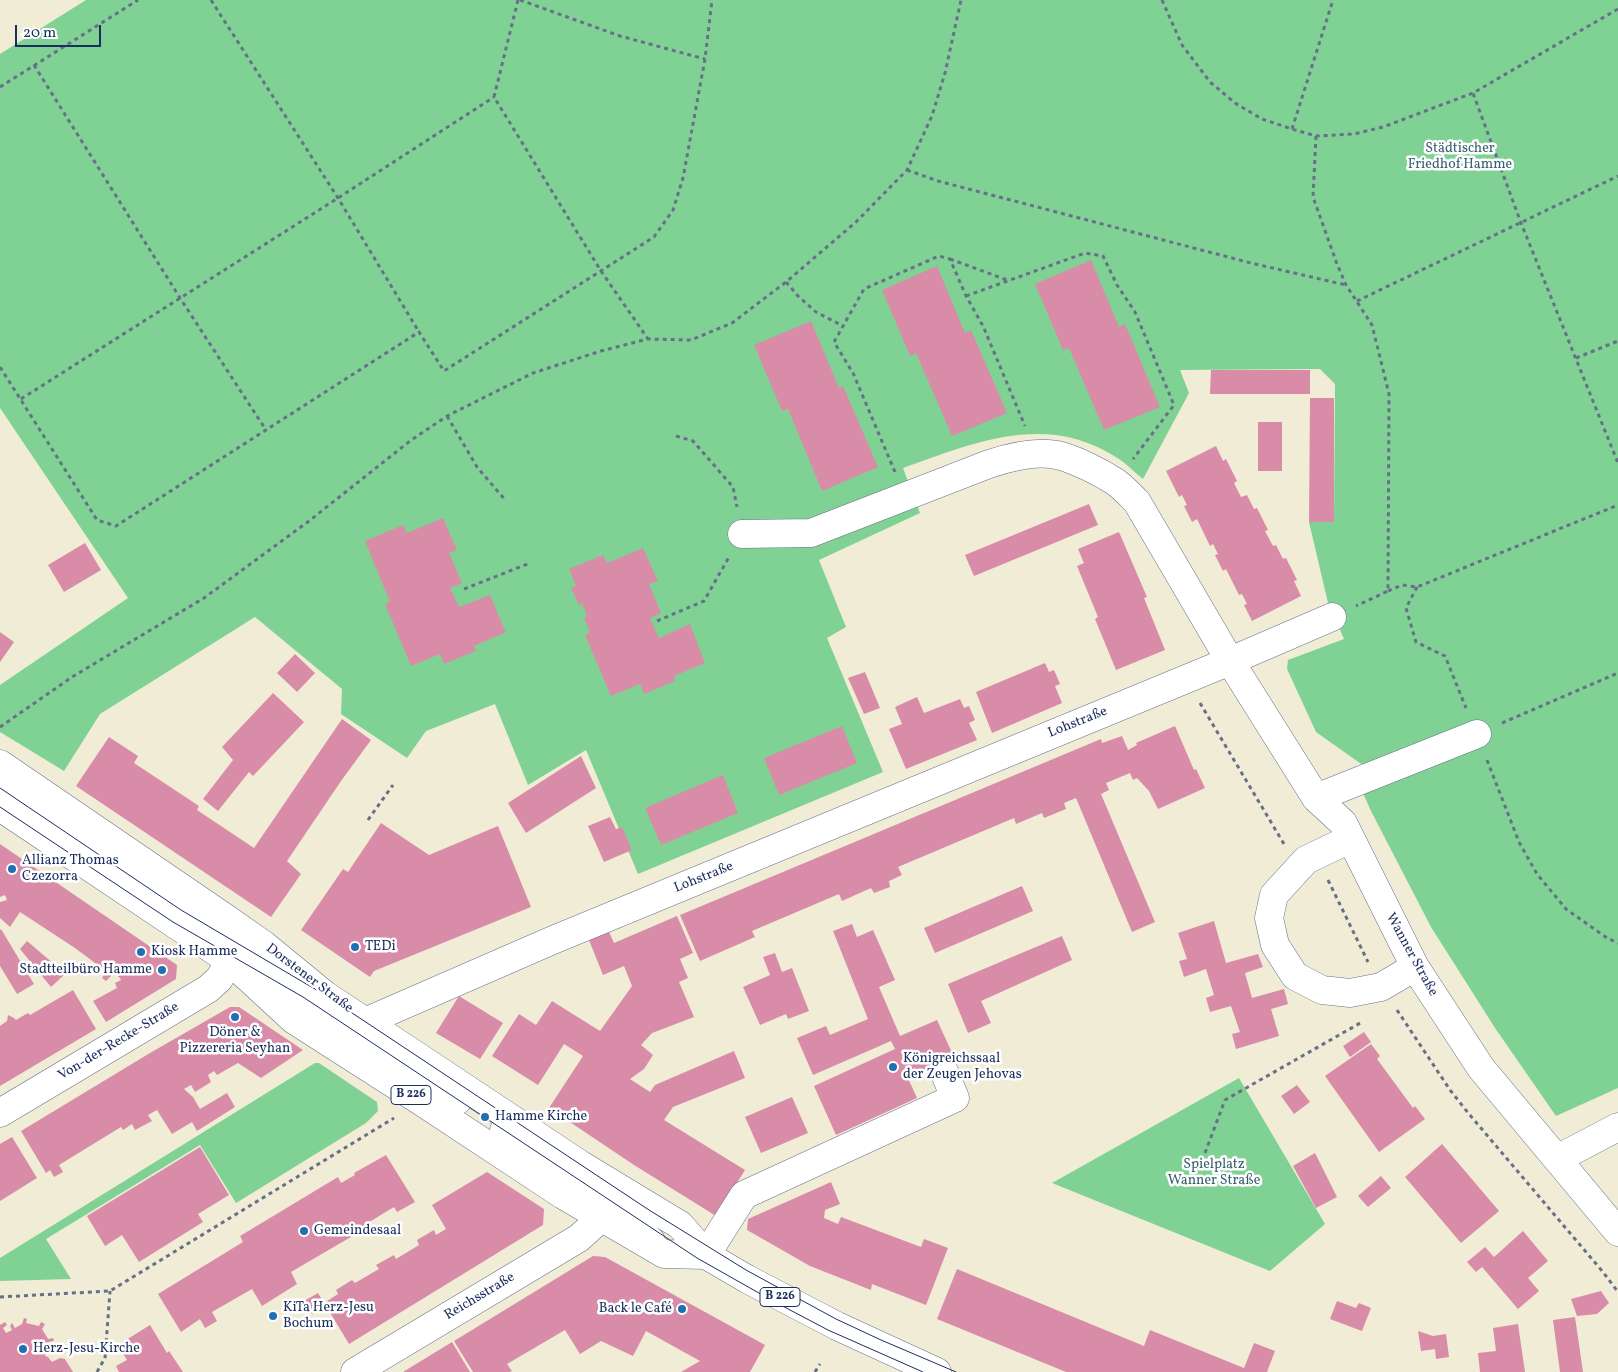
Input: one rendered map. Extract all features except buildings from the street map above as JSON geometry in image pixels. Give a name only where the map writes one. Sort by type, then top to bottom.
[{"type":"street","points":[[742,534],[811,534],[989,464],[1012,457],[1036,454],[1061,456],[1116,482],[1137,502],[1230,661]]},
{"type":"street","name":"Lohstraße","points":[[367,1021],[553,940],[1230,661],[1332,617]]},
{"type":"street","name":"Wanner Straße","points":[[1230,661],[1316,798],[1343,823],[1415,968],[1481,1068],[1618,1232]]},
{"type":"street","points":[[1316,798],[1477,734]]},
{"type":"street","name":"Dorstener Straße","points":[[0,764],[229,940],[294,1020],[563,1195],[611,1204],[680,1225],[706,1256],[837,1326],[937,1372]]},
{"type":"street","points":[[0,788],[181,910],[229,940],[266,975],[304,997],[611,1204]]},
{"type":"street","name":"Dorstener Straße","points":[[0,807],[229,940],[264,945],[325,995],[367,1021],[611,1204],[664,1254],[706,1256]]},
{"type":"street","points":[[1350,839],[1306,860],[1274,895],[1269,918],[1275,945],[1295,976],[1322,990],[1350,993],[1381,987],[1415,968]]},
{"type":"street","name":"Von-der-Recke-Straße","points":[[0,1114],[208,989],[219,978],[229,940]]},
{"type":"street","points":[[706,1256],[744,1195],[955,1098],[943,1069]]},
{"type":"street","points":[[1557,1159],[1618,1127]]},
{"type":"street","name":"Reichsstraße","points":[[355,1372],[580,1238],[611,1204]]},
{"type":"path","points":[[0,87],[138,0]]},
{"type":"path","points":[[211,0],[338,198],[444,371],[654,237],[673,210],[683,178],[705,58],[712,0]]},
{"type":"path","points":[[21,399],[494,97],[519,0],[620,36],[705,58]]},
{"type":"path","points":[[0,727],[72,676],[204,598],[310,521],[410,442],[448,416],[533,373],[600,351],[648,339],[691,340],[732,324],[786,282],[856,222],[907,170],[932,116],[945,74],[961,0]]},
{"type":"path","points":[[1162,0],[1182,45],[1210,82],[1235,103],[1262,119],[1316,136],[1354,134],[1384,127],[1473,93],[1618,9]]},
{"type":"path","points":[[1292,129],[1333,0]]},
{"type":"path","points":[[34,65],[180,298],[266,430]]},
{"type":"path","points":[[1473,93],[1521,223],[1618,463]]},
{"type":"path","points":[[494,97],[601,271],[648,339]]},
{"type":"path","points":[[1316,136],[1313,197],[1346,285],[1372,325],[1389,394],[1388,591]]},
{"type":"path","points":[[907,170],[938,181],[1260,266],[1346,285]]},
{"type":"path","points":[[1357,301],[1618,176]]},
{"type":"path","points":[[966,296],[1085,253],[1103,256],[1117,285],[1135,312],[1174,405],[1116,482]]},
{"type":"path","points":[[905,496],[853,373],[834,342],[864,289],[939,256],[1007,280]]},
{"type":"path","points":[[950,259],[966,296],[983,326],[1036,454]]},
{"type":"path","points":[[786,282],[816,312],[843,326]]},
{"type":"path","points":[[0,367],[97,520],[116,526],[419,332]]},
{"type":"path","points":[[1576,358],[1618,341]]},
{"type":"path","points":[[448,416],[477,466],[506,501]]},
{"type":"path","points":[[1332,617],[1402,585],[1417,587],[1618,505]]},
{"type":"path","points":[[464,589],[530,563]]},
{"type":"path","points":[[1417,587],[1406,608],[1416,642],[1445,656],[1519,842],[1538,874],[1566,909],[1607,938],[1618,943]]},
{"type":"path","points":[[1477,734],[1618,673]]},
{"type":"path","points":[[1186,679],[1287,848]]},
{"type":"path","points":[[368,820],[393,785]]},
{"type":"path","points":[[1205,1153],[1225,1100],[1362,1022]]},
{"type":"path","points":[[0,1297],[110,1291],[390,1121],[419,1100]]},
{"type":"path","points":[[97,1372],[105,1358],[110,1291]]},
{"type":"path","points":[[815,1372],[820,1364]]},
{"type":"green space","name":"Städtischer Friedhof Hamme","points":[[86,0],[1618,0],[1618,1088],[1556,1116],[1495,1028],[1431,927],[1371,811],[1353,771],[1364,766],[1316,732],[1287,669],[1288,660],[1344,639],[1328,603],[1309,522],[1334,522],[1335,384],[1320,369],[1180,370],[1189,393],[1143,479],[1119,459],[1092,445],[1065,437],[1038,434],[984,441],[903,468],[920,513],[819,560],[846,627],[827,638],[883,772],[638,874],[586,750],[528,785],[495,704],[426,731],[407,758],[341,714],[342,689],[255,617],[100,714],[64,771],[0,732],[0,685],[128,598],[0,408],[0,54]]},
{"type":"green space","points":[[315,1063],[319,1063],[377,1102],[378,1111],[366,1123],[236,1203],[200,1145],[46,1239],[71,1279],[0,1281],[0,1258]]},
{"type":"green space","name":"Spielplatz Wanner Straße","points":[[1239,1078],[1325,1224],[1270,1271],[1052,1183]]},
{"type":"tram line","points":[[0,788],[181,910],[325,995],[649,1210],[746,1270],[836,1319],[956,1372]]},
{"type":"tram line","points":[[0,807],[173,922],[303,997],[697,1258],[828,1330],[923,1372]]},
{"type":"place","name":"Allianz Thomas Czezorra","points":[[12,869]]},
{"type":"place","name":"TEDi","points":[[355,947]]},
{"type":"place","name":"Kiosk Hamme","points":[[141,952]]},
{"type":"place","name":"Stadtteilbüro Hamme","points":[[162,970]]},
{"type":"place","name":"Döner & Pizzereria Seyhan","points":[[235,1017]]},
{"type":"place","name":"Königreichssaal der Zeugen Jehovas","points":[[893,1067]]},
{"type":"place","name":"Hamme Kirche","points":[[485,1117]]},
{"type":"place","name":"Gemeindesaal","points":[[304,1231]]},
{"type":"place","name":"Back le Café","points":[[682,1309]]},
{"type":"place","name":"KiTa Herz-Jesu Bochum","points":[[273,1316]]},
{"type":"place","name":"Herz-Jesu-Kirche","points":[[23,1349]]}]
